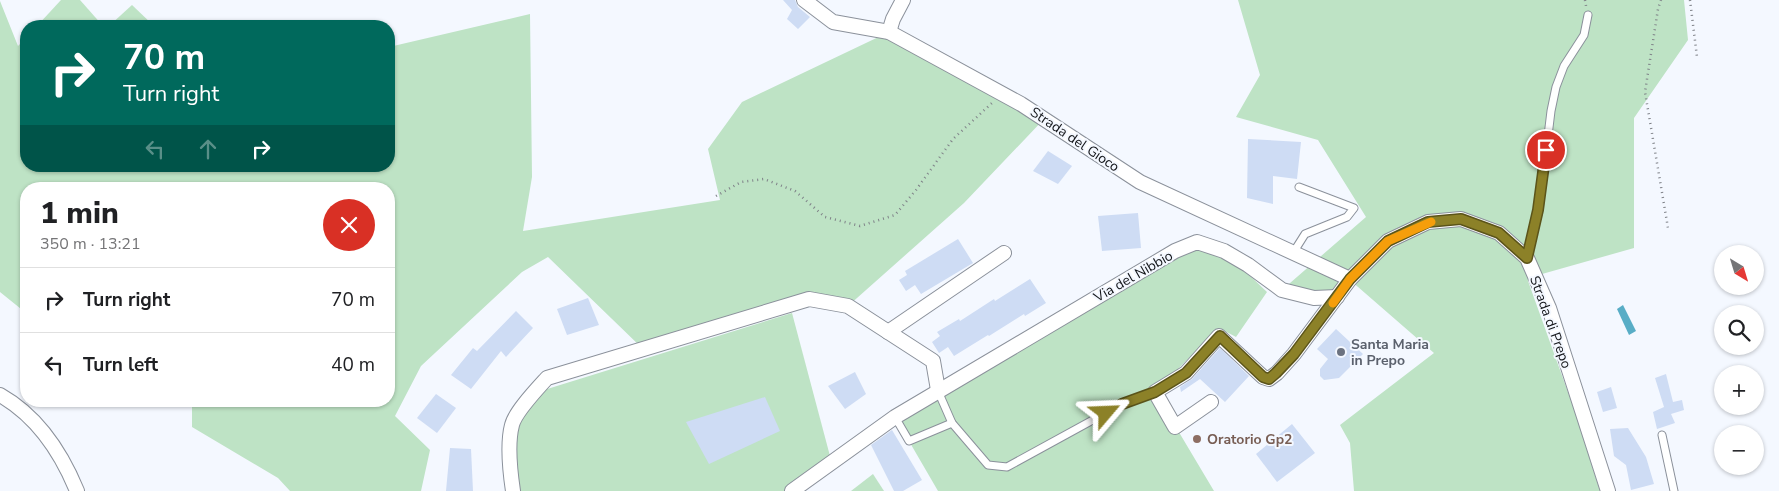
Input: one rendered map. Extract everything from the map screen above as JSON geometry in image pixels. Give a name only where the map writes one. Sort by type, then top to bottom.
[{"type":"street","name":"Strada del Gioco","points":[[804,0],[833,22],[889,32],[1021,104],[1140,182],[1350,279]]},
{"type":"street","points":[[889,32],[893,19],[903,0]]},
{"type":"street","name":"Strada di Prepo","points":[[1155,392],[1186,373],[1220,336],[1263,377],[1269,379],[1294,354],[1350,279],[1388,241],[1428,222],[1461,219],[1499,233],[1527,258],[1549,308],[1608,491]]},
{"type":"street","name":"Via del Nibbio","points":[[796,490],[895,417],[938,390],[1174,251],[1197,242],[1224,251],[1248,265],[1282,290],[1314,298],[1337,297]]},
{"type":"street","points":[[888,332],[1004,253]]},
{"type":"street","points":[[513,491],[509,466],[512,423],[528,399],[547,378],[809,299],[848,306],[933,362],[938,390]]},
{"type":"street","points":[[1155,392],[1175,427],[1211,402]]},
{"type":"street","points":[[0,395],[15,403],[40,427],[63,460],[77,491]]},
{"type":"lane","points":[[1527,258],[1538,210],[1551,111],[1556,88],[1564,66],[1584,35],[1588,15]]},
{"type":"lane","points":[[1294,253],[1305,234],[1347,216],[1354,208],[1298,186]]},
{"type":"lane","points":[[938,390],[952,423],[988,465],[1007,467],[1122,404],[1155,392]]},
{"type":"lane","points":[[895,417],[909,441],[952,423]]},
{"type":"lane","points":[[1662,436],[1674,491]]},
{"type":"path","points":[[1661,0],[1645,92],[1668,228]]},
{"type":"path","points":[[1690,0],[1697,57]]},
{"type":"path","points":[[716,196],[741,182],[764,179],[795,191],[825,217],[860,226],[895,215],[916,190],[953,139],[1002,93]]},
{"type":"green space","points":[[61,0],[80,0],[98,20],[43,20]]},
{"type":"green space","points":[[1238,0],[1684,0],[1688,40],[1634,118],[1634,248],[1535,276],[1528,281],[1574,409],[1600,491],[1354,491],[1350,443],[1340,425],[1434,353],[1350,280],[1337,297],[1282,290],[1366,217],[1318,140],[1236,117],[1260,75]]},
{"type":"green space","points":[[0,1],[18,46],[20,44],[20,172],[395,172],[395,46],[530,14],[532,177],[523,231],[720,200],[708,149],[742,102],[889,32],[1044,119],[964,203],[848,306],[809,299],[643,349],[548,257],[522,272],[421,366],[395,416],[430,450],[421,491],[290,491],[278,478],[192,427],[192,407],[395,407],[395,182],[20,182],[20,308],[0,292]]},
{"type":"green space","points":[[132,5],[148,20],[116,20]]},
{"type":"green space","points":[[1197,242],[1224,251],[1267,292],[1236,337],[1219,328],[1155,392],[1214,491],[938,491],[895,417]]},
{"type":"green space","points":[[792,313],[830,456],[785,491],[519,491],[511,429],[544,390]]},
{"type":"green space","points":[[873,474],[884,491],[851,491]]},
{"type":"water","points":[[1623,305],[1636,331],[1629,335],[1617,309]]},
{"type":"building","points":[[783,0],[795,0],[798,7],[810,17],[798,29],[787,19],[792,10]]},
{"type":"building","points":[[1248,139],[1301,142],[1297,179],[1273,176],[1273,204],[1247,198]]},
{"type":"building","points":[[1048,151],[1072,166],[1058,184],[1033,171]]},
{"type":"building","points":[[1138,213],[1141,248],[1102,251],[1098,216]]},
{"type":"building","points":[[958,239],[973,263],[921,294],[915,285],[906,291],[899,280],[907,275],[905,271]]},
{"type":"building","points":[[1030,279],[1046,303],[954,356],[948,347],[939,353],[932,342],[940,336],[937,332],[959,319],[960,321]]},
{"type":"building","points":[[588,298],[599,325],[567,335],[557,309]]},
{"type":"building","points":[[516,311],[533,328],[506,357],[501,351],[471,389],[451,375],[473,348],[477,351]]},
{"type":"building","name":"Santa Maria in Prepo","points":[[1336,329],[1363,354],[1339,378],[1324,380],[1320,376],[1320,369],[1328,359],[1317,349]]},
{"type":"building","points":[[1220,348],[1249,376],[1225,402],[1200,379],[1181,392],[1180,387],[1192,379]]},
{"type":"building","points":[[855,372],[866,394],[845,409],[828,386]]},
{"type":"building","points":[[1666,374],[1673,402],[1682,400],[1684,410],[1671,414],[1675,423],[1657,429],[1653,412],[1664,407],[1655,378]]},
{"type":"building","points":[[1611,387],[1617,408],[1603,412],[1597,392]]},
{"type":"building","points":[[436,394],[456,408],[437,433],[417,418]]},
{"type":"building","points":[[765,397],[780,431],[709,464],[686,422]]},
{"type":"building","points":[[1292,424],[1315,453],[1277,482],[1256,454]]},
{"type":"building","points":[[1628,428],[1646,457],[1654,484],[1631,490],[1626,465],[1614,456],[1610,429]]},
{"type":"building","points":[[892,430],[922,480],[903,491],[894,491],[871,445]]},
{"type":"building","points":[[450,448],[471,449],[473,491],[446,491]]},
{"type":"slow traffic","points":[[1333,303],[1350,279],[1388,241],[1431,222]]},
{"type":"place","name":"Santa Maria in Prepo","points":[[1341,352]]},
{"type":"place","name":"Oratorio Gp2","points":[[1197,439]]},
{"type":"route","points":[[1106,413],[1122,404],[1155,392],[1186,373],[1220,336],[1263,377],[1269,379],[1294,354],[1350,279],[1388,241],[1428,222],[1461,219],[1499,233],[1527,258],[1538,210],[1546,150]]}]
